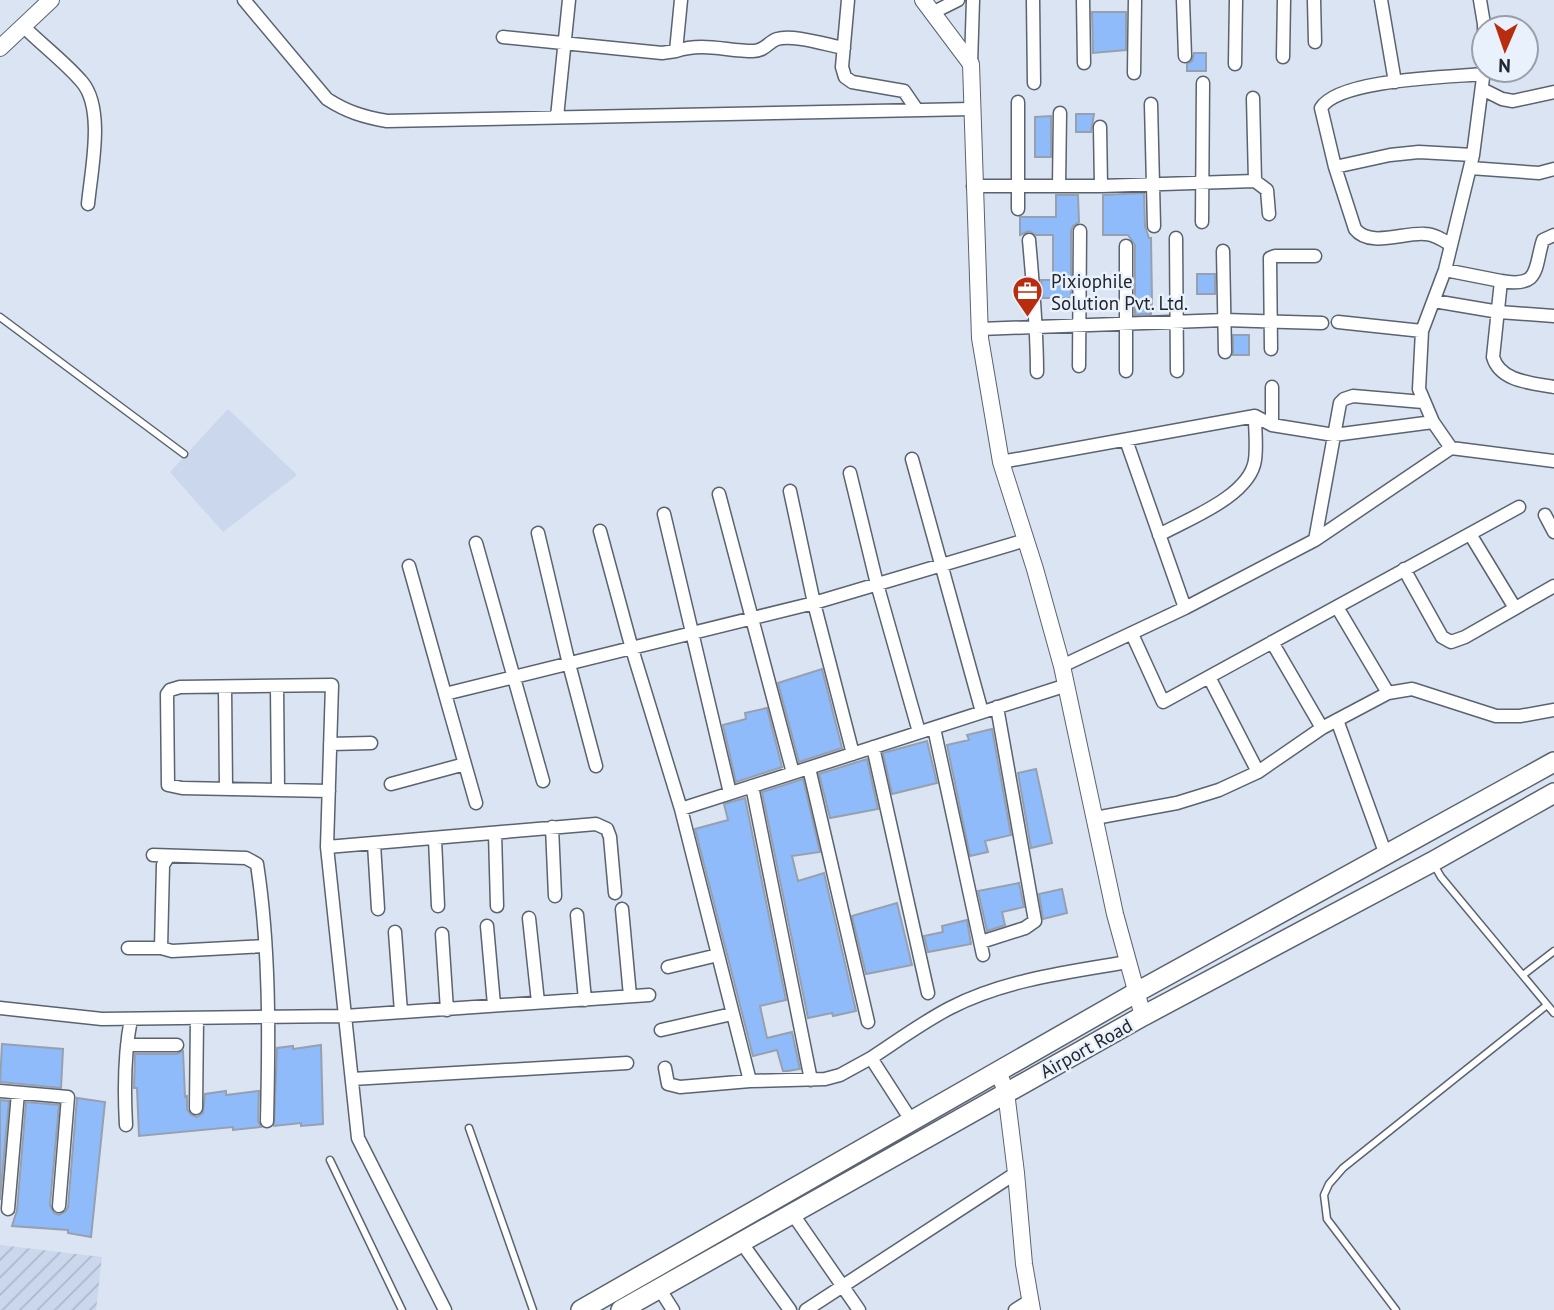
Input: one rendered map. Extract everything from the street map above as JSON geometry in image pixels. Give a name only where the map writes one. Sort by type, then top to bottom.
[{"type":"main road","points":[[581,1310],[1137,992],[1554,762]]},
{"type":"main road","name":"Airport Road","points":[[621,1310],[1143,1016],[1432,862],[1554,793]]},
{"type":"street","points":[[0,48],[51,0]]},
{"type":"street","points":[[244,0],[327,99],[344,110],[387,121],[971,109]]},
{"type":"street","points":[[557,117],[569,0]]},
{"type":"street","points":[[676,51],[681,0]]},
{"type":"street","points":[[848,0],[842,67],[847,79],[904,91],[917,110]]},
{"type":"street","points":[[958,0],[927,7],[971,64]]},
{"type":"street","points":[[973,0],[971,109],[980,329],[1001,462],[1062,666],[1115,914],[1143,1016]]},
{"type":"street","points":[[1033,0],[1034,83]]},
{"type":"street","points":[[1083,0],[1084,63]]},
{"type":"street","points":[[1134,73],[1135,0]]},
{"type":"street","points":[[1183,0],[1185,56]]},
{"type":"street","points":[[1235,64],[1236,0]]},
{"type":"street","points":[[1283,57],[1284,0]]},
{"type":"street","points":[[1314,0],[1315,42]]},
{"type":"street","points":[[1381,0],[1395,82]]},
{"type":"street","points":[[23,26],[83,83],[91,99],[95,131],[88,204]]},
{"type":"street","points":[[503,37],[662,53],[693,46],[754,51],[785,38],[844,48]]},
{"type":"street","points":[[1451,245],[1426,233],[1370,238],[1358,234],[1354,229],[1321,114],[1323,104],[1334,96],[1360,86],[1470,73]]},
{"type":"street","points":[[1202,222],[1203,83]]},
{"type":"street","points":[[1451,448],[1433,422],[1419,388],[1422,331],[1445,270],[1471,161],[1483,84]]},
{"type":"street","points":[[1482,89],[1513,101],[1554,92]]},
{"type":"street","points":[[1253,98],[1255,181]]},
{"type":"street","points":[[1018,102],[1018,209]]},
{"type":"street","points":[[1151,104],[1154,226]]},
{"type":"street","points":[[1059,186],[1060,113]]},
{"type":"street","points":[[1100,127],[1101,186]]},
{"type":"street","points":[[1335,167],[1390,155],[1419,152],[1539,173],[1554,169]]},
{"type":"street","points":[[973,186],[1101,186],[1255,181],[1267,190],[1269,214]]},
{"type":"street","points":[[1079,366],[1080,231]]},
{"type":"street","points":[[1445,270],[1516,284],[1532,278],[1539,266],[1542,243],[1546,237],[1554,235]]},
{"type":"street","points":[[1177,238],[1177,371]]},
{"type":"street","points":[[1029,240],[1032,298],[1037,327],[1037,372]]},
{"type":"street","points":[[1126,246],[1126,371]]},
{"type":"street","points":[[1223,251],[1225,352]]},
{"type":"street","points":[[1271,349],[1270,258],[1315,256]]},
{"type":"street","points":[[1501,281],[1493,358],[1495,366],[1508,376],[1554,387]]},
{"type":"street","points":[[1434,301],[1499,312],[1554,316]]},
{"type":"street","points":[[980,329],[1224,320],[1322,323]]},
{"type":"street","points":[[1338,323],[1422,331]]},
{"type":"street","points":[[1272,387],[1272,425]]},
{"type":"street","points":[[1315,540],[1340,403],[1349,397],[1423,402]]},
{"type":"street","points":[[1001,462],[1255,416],[1272,425],[1334,435],[1433,422]]},
{"type":"street","points":[[1160,535],[1230,496],[1241,487],[1251,474],[1255,461],[1255,416]]},
{"type":"street","points":[[1126,440],[1185,608]]},
{"type":"street","points":[[1062,666],[1185,608],[1315,540],[1451,448],[1554,461]]},
{"type":"street","points":[[912,459],[982,712]]},
{"type":"street","points":[[850,473],[877,584],[919,733]]},
{"type":"street","points":[[790,491],[814,603],[853,754]]},
{"type":"street","points":[[719,494],[793,773]]},
{"type":"street","points":[[1132,634],[1163,702],[1519,507]]},
{"type":"street","points":[[664,514],[730,793]]},
{"type":"street","points":[[1545,515],[1554,531]]},
{"type":"street","points":[[600,531],[632,649],[681,809],[750,1081]]},
{"type":"street","points":[[538,533],[596,766]]},
{"type":"street","points":[[1470,534],[1515,608]]},
{"type":"street","points":[[445,694],[814,603],[1026,540]]},
{"type":"street","points":[[476,543],[543,780]]},
{"type":"street","points":[[409,566],[476,803]]},
{"type":"street","points":[[1404,569],[1442,637],[1451,642],[1465,637],[1554,586]]},
{"type":"street","points":[[1337,607],[1388,692]]},
{"type":"street","points":[[1272,642],[1322,728]]},
{"type":"street","points":[[1209,677],[1258,772]]},
{"type":"street","points":[[329,791],[168,785],[167,694],[180,687],[332,685],[329,791],[327,847],[358,1138],[445,1310]]},
{"type":"street","points":[[681,809],[1066,685]]},
{"type":"street","points":[[278,686],[278,789]]},
{"type":"street","points":[[225,687],[226,789]]},
{"type":"street","points":[[1095,818],[1177,803],[1219,790],[1258,772],[1322,728],[1388,692],[1412,689],[1496,716],[1520,716],[1554,710]]},
{"type":"street","points":[[934,728],[982,948],[1025,928],[1035,920],[997,708]]},
{"type":"street","points":[[1337,720],[1386,855]]},
{"type":"street","points":[[330,744],[372,743]]},
{"type":"street","points":[[873,747],[928,993]]},
{"type":"street","points":[[391,784],[465,764]]},
{"type":"street","points":[[809,768],[868,1022]]},
{"type":"street","points":[[752,786],[811,1080]]},
{"type":"street","points":[[327,847],[596,824],[607,829],[615,893]]},
{"type":"street","points":[[552,827],[555,896]]},
{"type":"street","points":[[495,833],[497,906]]},
{"type":"street","points":[[435,839],[438,906]]},
{"type":"street","points":[[374,844],[378,909]]},
{"type":"street","points":[[153,855],[246,858],[257,864],[269,1017],[267,1121]]},
{"type":"street","points":[[161,948],[163,865],[169,857]]},
{"type":"street","points":[[622,909],[630,996]]},
{"type":"street","points":[[577,915],[585,1000]]},
{"type":"street","points":[[529,918],[538,1002]]},
{"type":"street","points":[[487,926],[494,1005]]},
{"type":"street","points":[[396,932],[401,1012]]},
{"type":"street","points":[[442,934],[447,1010]]},
{"type":"street","points":[[128,948],[161,948],[172,951],[265,946]]},
{"type":"street","points":[[668,967],[718,955]]},
{"type":"street","points":[[665,1068],[668,1084],[676,1087],[750,1081],[811,1080],[840,1075],[872,1058],[950,1008],[994,991],[1052,975],[1128,962]]},
{"type":"street","points":[[0,1008],[102,1019],[345,1016],[649,995]]},
{"type":"street","points":[[661,1030],[732,1014]]},
{"type":"street","points":[[195,1108],[198,1018]]},
{"type":"street","points":[[126,1125],[127,1045],[131,1019]]},
{"type":"street","points":[[127,1045],[177,1045]]},
{"type":"street","points":[[872,1058],[911,1120]]},
{"type":"street","points":[[352,1079],[626,1063]]},
{"type":"street","points":[[998,1071],[1006,1092],[1024,1264],[1031,1305],[1015,1310]]},
{"type":"street","points":[[0,1091],[68,1097],[59,1206]]},
{"type":"street","points":[[8,1209],[18,1093]]},
{"type":"street","points":[[806,1310],[1016,1173]]},
{"type":"street","points":[[792,1213],[859,1310]]},
{"type":"street","points":[[741,1242],[790,1310]]},
{"type":"street","points":[[659,1287],[673,1310]]},
{"type":"lane","points":[[0,317],[184,454]]},
{"type":"lane","points":[[1432,862],[1441,877],[1554,1013]]},
{"type":"lane","points":[[1523,975],[1554,951]]},
{"type":"lane","points":[[1396,1310],[1327,1219],[1324,1195],[1329,1184],[1343,1168],[1548,1005]]},
{"type":"lane","points":[[469,1128],[533,1310]]},
{"type":"lane","points":[[330,1160],[402,1310]]},
{"type":"shaded area","points":[[228,409],[297,475],[223,532],[170,472]]},
{"type":"shaded area","points":[[0,1245],[102,1257],[96,1310],[0,1310]]},
{"type":"building","points":[[1092,12],[1126,12],[1126,50],[1093,53]]},
{"type":"building","points":[[1194,53],[1206,53],[1206,71],[1187,71],[1187,64],[1192,61]]},
{"type":"building","points":[[1076,114],[1094,114],[1091,132],[1076,132]]},
{"type":"building","points":[[1051,116],[1051,157],[1035,157],[1035,117]]},
{"type":"building","points":[[1144,193],[1145,226],[1151,238],[1152,301],[1151,314],[1135,315],[1135,245],[1128,235],[1103,235],[1103,195]]},
{"type":"building","points":[[1056,195],[1078,195],[1079,222],[1071,231],[1071,298],[1043,298],[1041,280],[1053,280],[1053,235],[1036,235],[1029,231],[1020,235],[1020,217],[1056,217]]},
{"type":"building","points":[[1197,274],[1215,274],[1215,294],[1197,294]]},
{"type":"building","points":[[1233,335],[1249,335],[1249,355],[1233,355]]},
{"type":"building","points":[[822,669],[842,748],[799,762],[778,683]]},
{"type":"building","points":[[767,708],[782,767],[736,782],[723,725],[746,719],[745,713]]},
{"type":"building","points":[[992,729],[1011,835],[985,841],[988,852],[970,856],[947,745],[969,740],[967,735]]},
{"type":"building","points":[[927,741],[937,783],[892,794],[883,753]]},
{"type":"building","points":[[867,759],[878,809],[830,818],[819,774]]},
{"type":"building","points":[[1036,769],[1052,843],[1031,848],[1018,773]]},
{"type":"building","points":[[803,779],[820,852],[792,856],[798,881],[824,873],[856,1011],[808,1018],[762,792]]},
{"type":"building","points":[[745,798],[786,1000],[760,1006],[767,1038],[792,1032],[800,1069],[783,1071],[777,1050],[753,1056],[695,829],[728,820],[724,804]]},
{"type":"building","points":[[1019,883],[1024,907],[1002,912],[1005,925],[987,931],[978,891]]},
{"type":"building","points":[[1062,889],[1067,913],[1043,919],[1039,894]]},
{"type":"building","points":[[897,903],[912,965],[866,974],[852,916]]},
{"type":"building","points":[[967,920],[971,944],[928,952],[924,936],[943,932],[942,926]]},
{"type":"building","points":[[2,1044],[63,1049],[61,1088],[0,1082]]},
{"type":"building","points":[[321,1045],[323,1124],[274,1126],[277,1048]]},
{"type":"building","points":[[183,1051],[185,1097],[187,1096],[187,1109],[191,1115],[197,1117],[203,1113],[205,1094],[226,1091],[226,1095],[259,1091],[258,1121],[261,1127],[139,1136],[137,1088],[134,1088],[135,1054],[177,1054]]},
{"type":"building","points":[[77,1098],[105,1102],[91,1237],[68,1233],[68,1230],[12,1226],[17,1210],[26,1102],[59,1105],[50,1205],[54,1213],[59,1215],[68,1207]]},
{"type":"building","points":[[0,1100],[9,1101],[0,1200]]},
{"type":"place","name":"Pixiophile Solution Pvt. Ltd.","points":[[1028,319]]}]
